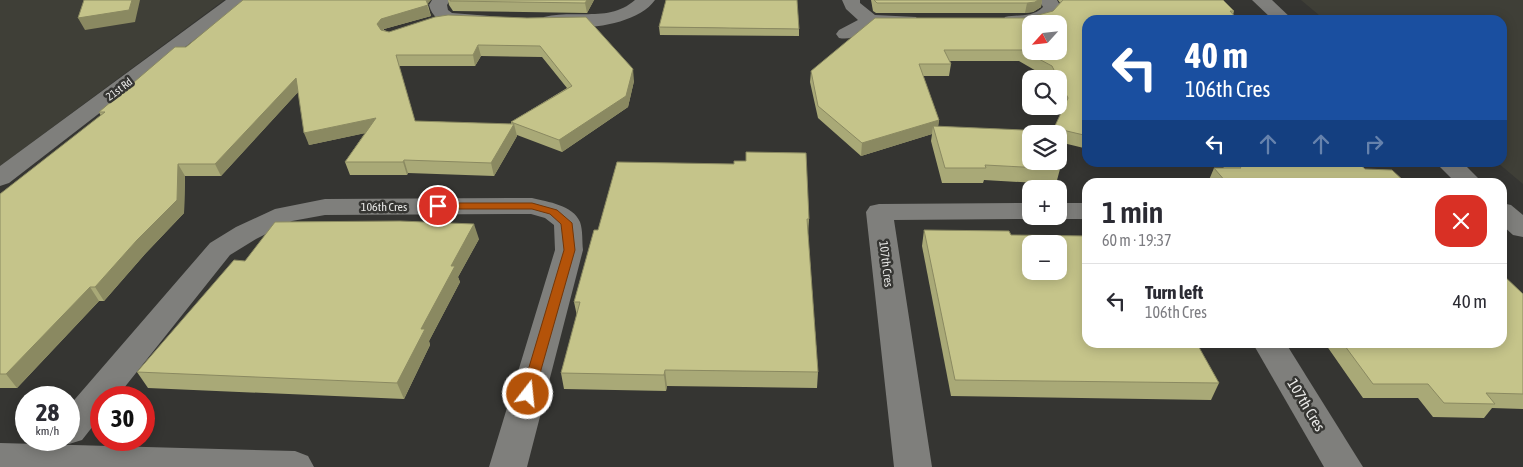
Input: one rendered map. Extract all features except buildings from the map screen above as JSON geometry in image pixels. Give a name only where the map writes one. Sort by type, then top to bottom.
[{"type":"street","name":"21st Rd","points":[[0,178],[237,0]]},
{"type":"street","points":[[441,0],[438,4],[440,12],[448,18]]},
{"type":"street","points":[[532,20],[587,21],[612,17],[630,11],[646,0]]},
{"type":"street","points":[[851,0],[852,5],[870,21]]},
{"type":"street","points":[[996,21],[1040,19],[1047,15],[1052,7],[1048,0]]},
{"type":"street","points":[[1261,0],[1278,15]]},
{"type":"street","points":[[430,23],[448,18],[504,20]]},
{"type":"street","points":[[846,34],[870,21],[928,21]]},
{"type":"street","points":[[1453,167],[1465,178]]},
{"type":"street","name":"106th Cres","points":[[80,417],[220,249],[246,232],[284,215],[325,207],[532,206],[554,212],[567,223],[569,250],[508,467]]},
{"type":"street","name":"107th Cres","points":[[913,467],[879,212],[1022,211]]},
{"type":"street","points":[[1067,211],[1082,211]]},
{"type":"street","points":[[1507,216],[1523,230]]},
{"type":"street","name":"107th Cres","points":[[1272,348],[1344,467]]},
{"type":"street","points":[[0,458],[41,451]]},
{"type":"street","points":[[80,451],[295,467]]},
{"type":"shaded area","points":[[0,0],[224,0],[0,166]]},
{"type":"shaded area","points":[[1301,0],[1523,0],[1523,184],[1503,167],[1507,167],[1507,15],[1319,15]]},
{"type":"route","points":[[438,206],[532,206],[554,212],[567,223],[569,250],[528,394]]}]
